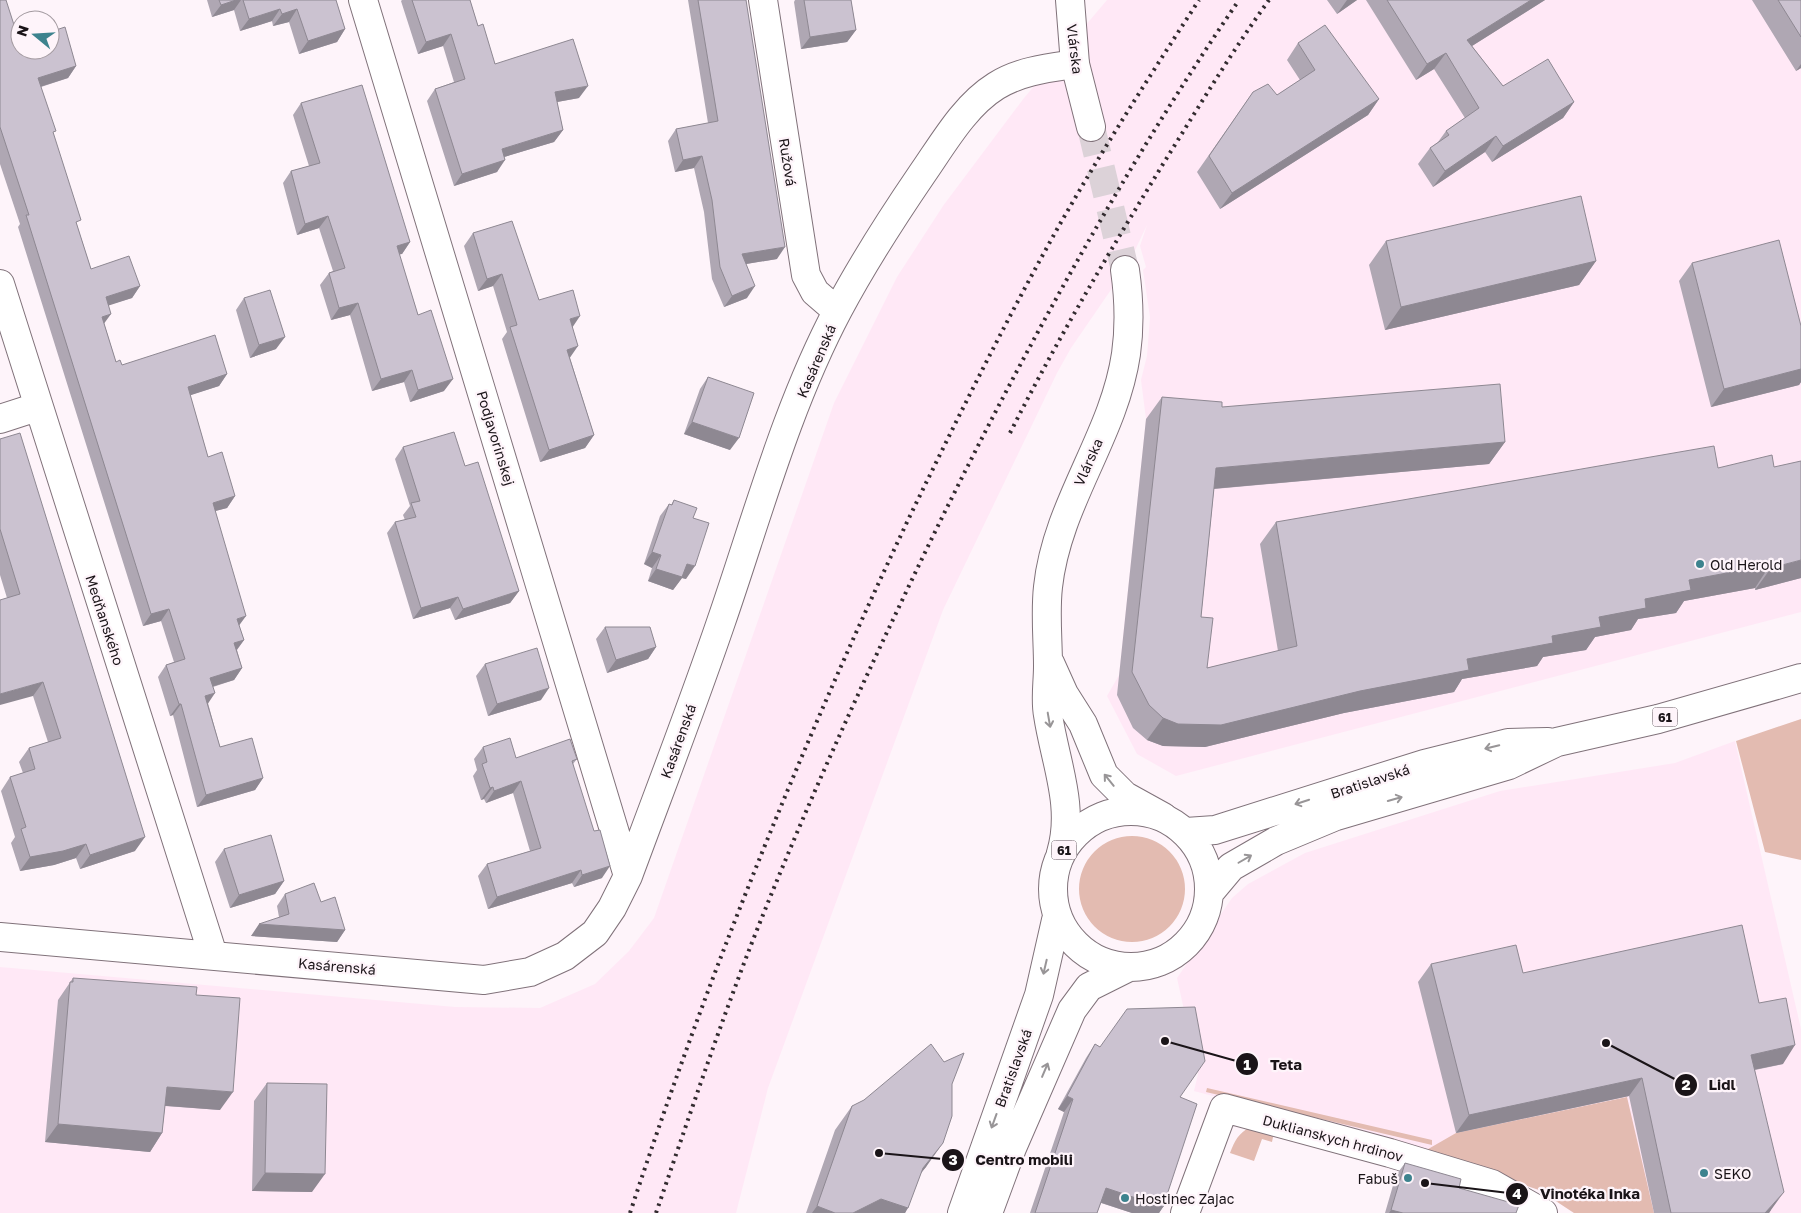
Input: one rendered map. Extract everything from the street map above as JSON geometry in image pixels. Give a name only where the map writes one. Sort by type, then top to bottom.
[{"type":"street","name":"Podjavorinskej","points":[[363,0],[628,876]]},
{"type":"street","name":"Ružová","points":[[763,0],[806,275],[815,292],[837,312]]},
{"type":"street","name":"Vlárska","points":[[1070,0],[1075,64],[1091,128]]},
{"type":"street","name":"Kasárenská","points":[[0,937],[484,980],[530,972],[565,956],[595,933],[612,908],[628,876],[720,625],[785,434],[837,312],[866,261],[910,191],[953,129],[975,104],[996,86],[1023,74],[1075,64]]},
{"type":"street","name":"Vlárska","points":[[1062,853],[1066,837],[1065,795],[1048,715],[1048,586],[1057,540],[1066,513],[1113,402],[1126,354],[1128,309],[1125,270]]},
{"type":"street","name":"Medňanského","points":[[0,284],[213,955]]},
{"type":"street","points":[[0,419],[38,408]]},
{"type":"street","name":"Vlárska","points":[[1048,654],[1057,680],[1083,724],[1104,775],[1138,806],[1163,817]]},
{"type":"street","name":"Bratislavská","points":[[1186,832],[1214,830],[1424,764],[1508,743],[1557,742],[1658,719],[1801,678]]},
{"type":"street","name":"Bratislavská","points":[[1056,920],[1076,946],[1098,961],[1127,968],[1154,965],[1181,950],[1199,930],[1210,892],[1231,867],[1276,841],[1336,816],[1509,765],[1557,742]]},
{"type":"street","name":"Bratislavská","points":[[962,1213],[1039,995],[1056,920],[1053,880],[1062,853],[1071,839],[1092,821],[1114,812],[1136,810],[1163,817],[1186,832],[1206,865],[1210,892]]},
{"type":"street","name":"Bratislavská","points":[[988,1213],[1012,1148],[1072,1010],[1089,987],[1127,968]]},
{"type":"street","name":"Duklianskych hrdinov","points":[[1185,1213],[1224,1108],[1390,1153],[1492,1184],[1543,1213]]},
{"type":"shaded area","points":[[1107,0],[1801,0],[1801,612],[1176,776],[1137,754],[1107,696],[1119,675],[1146,419],[1141,380],[1147,356],[1150,317],[1143,270],[1146,267],[1140,246],[1147,225],[1128,265],[1071,348],[1057,373],[943,610],[768,1088],[736,1213],[0,1213],[0,967],[455,1007],[540,1008],[595,984],[629,951],[654,918],[834,403],[897,277],[943,206],[1024,98]]},
{"type":"shaded area","points":[[1801,719],[1801,860],[1765,852],[1736,741]]},
{"type":"shaded area","points":[[1735,741],[1801,1029],[1801,1213],[1574,1213],[1539,1190],[1423,1152],[1194,1091],[1198,1074],[1177,978],[1232,898],[1248,884],[1305,853],[1500,791],[1675,763]]},
{"type":"shaded area","points":[[1132,836],[1152,840],[1169,852],[1181,869],[1185,889],[1181,909],[1169,926],[1152,938],[1132,942],[1112,938],[1095,926],[1083,909],[1079,889],[1083,869],[1095,852],[1112,840]]},
{"type":"shaded area","points":[[1207,1088],[1432,1140],[1432,1145],[1206,1092]]},
{"type":"shaded area","points":[[1627,1097],[1654,1213],[1574,1213],[1539,1190],[1423,1152],[1456,1133]]},
{"type":"shaded area","points":[[1250,1127],[1274,1132],[1272,1142],[1262,1139],[1254,1161],[1230,1153],[1237,1138]]},
{"type":"building","points":[[0,0],[6,0],[10,12],[10,60],[60,60],[60,29],[65,27],[76,66],[38,78],[56,131],[53,132],[81,220],[76,222],[91,269],[129,256],[140,286],[106,297],[111,314],[102,317],[116,362],[120,360],[122,365],[215,335],[227,374],[188,387],[208,457],[222,452],[235,496],[213,503],[246,616],[237,619],[244,640],[234,643],[242,668],[210,678],[215,693],[205,696],[220,747],[252,738],[263,778],[206,795],[181,704],[179,704],[166,665],[185,659],[169,609],[151,614],[26,215],[29,215],[0,127]]},
{"type":"building","points":[[219,0],[236,0],[221,5]]},
{"type":"building","points":[[243,0],[336,0],[345,29],[308,41],[297,9],[282,14],[280,9],[249,19]]},
{"type":"building","points":[[412,0],[470,0],[478,26],[483,24],[495,64],[573,39],[588,86],[555,92],[563,130],[502,149],[505,160],[462,174],[435,89],[465,79],[451,34],[426,42]]},
{"type":"building","points":[[698,0],[746,0],[785,247],[742,254],[755,286],[732,296],[720,267],[712,200],[702,156],[683,160],[676,129],[718,121]]},
{"type":"building","points":[[804,0],[851,0],[856,30],[810,37]]},
{"type":"building","points":[[1387,0],[1531,0],[1467,40],[1503,86],[1548,59],[1574,102],[1503,146],[1496,136],[1445,171],[1430,148],[1449,135],[1446,131],[1479,108],[1446,53],[1427,64]]},
{"type":"building","points":[[1778,0],[1801,0],[1801,37]]},
{"type":"building","points":[[1325,25],[1379,99],[1232,193],[1209,156],[1253,92],[1268,84],[1277,95],[1315,70],[1298,43]]},
{"type":"building","points":[[362,85],[410,242],[397,246],[418,315],[431,310],[453,379],[418,390],[412,370],[381,379],[358,303],[339,308],[329,273],[345,268],[328,216],[305,224],[291,171],[320,163],[301,103]]},
{"type":"building","points":[[1581,196],[1596,261],[1401,307],[1386,241]]},
{"type":"building","points":[[512,221],[539,300],[573,290],[580,316],[570,319],[578,346],[567,350],[594,435],[549,450],[510,327],[517,325],[502,274],[487,279],[473,233]]},
{"type":"building","points":[[1779,240],[1801,326],[1801,369],[1724,389],[1692,263]]},
{"type":"building","points":[[270,290],[285,337],[259,345],[244,298]]},
{"type":"building","points":[[708,377],[754,393],[739,438],[692,422]]},
{"type":"building","points":[[1500,384],[1505,442],[1216,468],[1201,617],[1213,618],[1207,668],[1297,646],[1276,522],[1714,446],[1718,468],[1772,455],[1774,467],[1801,461],[1801,560],[1771,568],[1770,565],[1689,580],[1691,590],[1645,599],[1646,608],[1599,617],[1601,627],[1552,636],[1553,643],[1467,659],[1469,670],[1360,691],[1221,725],[1178,724],[1163,718],[1149,705],[1132,672],[1162,397],[1222,402],[1222,407]]},
{"type":"building","points":[[454,432],[465,466],[478,462],[519,591],[463,609],[458,597],[421,608],[395,522],[416,517],[411,503],[420,501],[403,447]]},
{"type":"building","points":[[20,433],[145,837],[90,855],[86,844],[63,851],[30,857],[21,829],[26,827],[10,777],[35,769],[29,748],[61,738],[43,682],[0,694],[0,600],[20,594],[0,529],[0,439]]},
{"type":"building","points":[[674,500],[697,508],[693,518],[709,523],[695,566],[687,564],[682,577],[656,569],[661,555],[652,552],[669,504],[672,505]]},
{"type":"building","points":[[605,627],[650,627],[656,647],[616,660]]},
{"type":"building","points":[[537,648],[549,688],[497,704],[485,664]]},
{"type":"building","points":[[510,738],[516,758],[570,739],[577,759],[572,761],[594,831],[600,830],[610,866],[582,875],[581,870],[497,897],[487,864],[541,848],[521,781],[494,791],[493,787],[490,788],[482,764],[487,762],[483,747]]},
{"type":"building","points":[[271,835],[284,881],[239,895],[224,849]]},
{"type":"building","points":[[314,883],[321,902],[335,897],[345,930],[259,924],[289,914],[285,894]]},
{"type":"building","points":[[1742,925],[1759,1003],[1786,998],[1795,1045],[1751,1055],[1784,1192],[1765,1213],[1671,1213],[1642,1078],[1469,1115],[1431,964],[1516,945],[1523,973]]},
{"type":"building","points":[[73,978],[197,987],[196,995],[240,998],[233,1092],[167,1087],[162,1133],[58,1124],[70,982],[73,982]]},
{"type":"building","points":[[1195,1007],[1205,1061],[1180,1097],[1197,1104],[1163,1207],[1106,1188],[1097,1213],[1035,1213],[1073,1099],[1067,1096],[1095,1044],[1100,1047],[1127,1009]]},
{"type":"building","points":[[931,1044],[944,1062],[964,1053],[952,1084],[952,1116],[943,1143],[923,1168],[908,1208],[881,1199],[853,1213],[835,1213],[817,1206],[852,1106],[864,1100]]},
{"type":"building","points":[[267,1083],[327,1084],[325,1174],[265,1173]]},
{"type":"building","points":[[1405,1163],[1461,1179],[1459,1188],[1519,1205],[1516,1213],[1403,1213],[1391,1210]]},
{"type":"tunnel","points":[[1091,127],[1125,270]]},
{"type":"railway","points":[[630,1213],[691,1036],[724,948],[794,774],[869,603],[945,444],[1020,297],[1060,224],[1111,139],[1199,0]]},
{"type":"railway","points":[[656,1213],[726,1011],[772,893],[838,738],[933,536],[1039,329],[1115,195],[1196,64],[1239,0]]},
{"type":"railway","points":[[1010,433],[1066,328],[1126,224],[1217,77],[1269,0]]},
{"type":"place","name":"Old Herold","points":[[1700,564]]},
{"type":"place","name":"Teta","points":[[1165,1041]]},
{"type":"place","name":"Lidl","points":[[1606,1043]]},
{"type":"place","name":"Centro mobili","points":[[879,1153]]},
{"type":"place","name":"SEKO","points":[[1704,1173]]},
{"type":"place","name":"Fabuš","points":[[1408,1178]]},
{"type":"place","name":"Vinotéka Inka","points":[[1425,1183]]},
{"type":"place","name":"Hostinec Zajac","points":[[1125,1198]]}]
